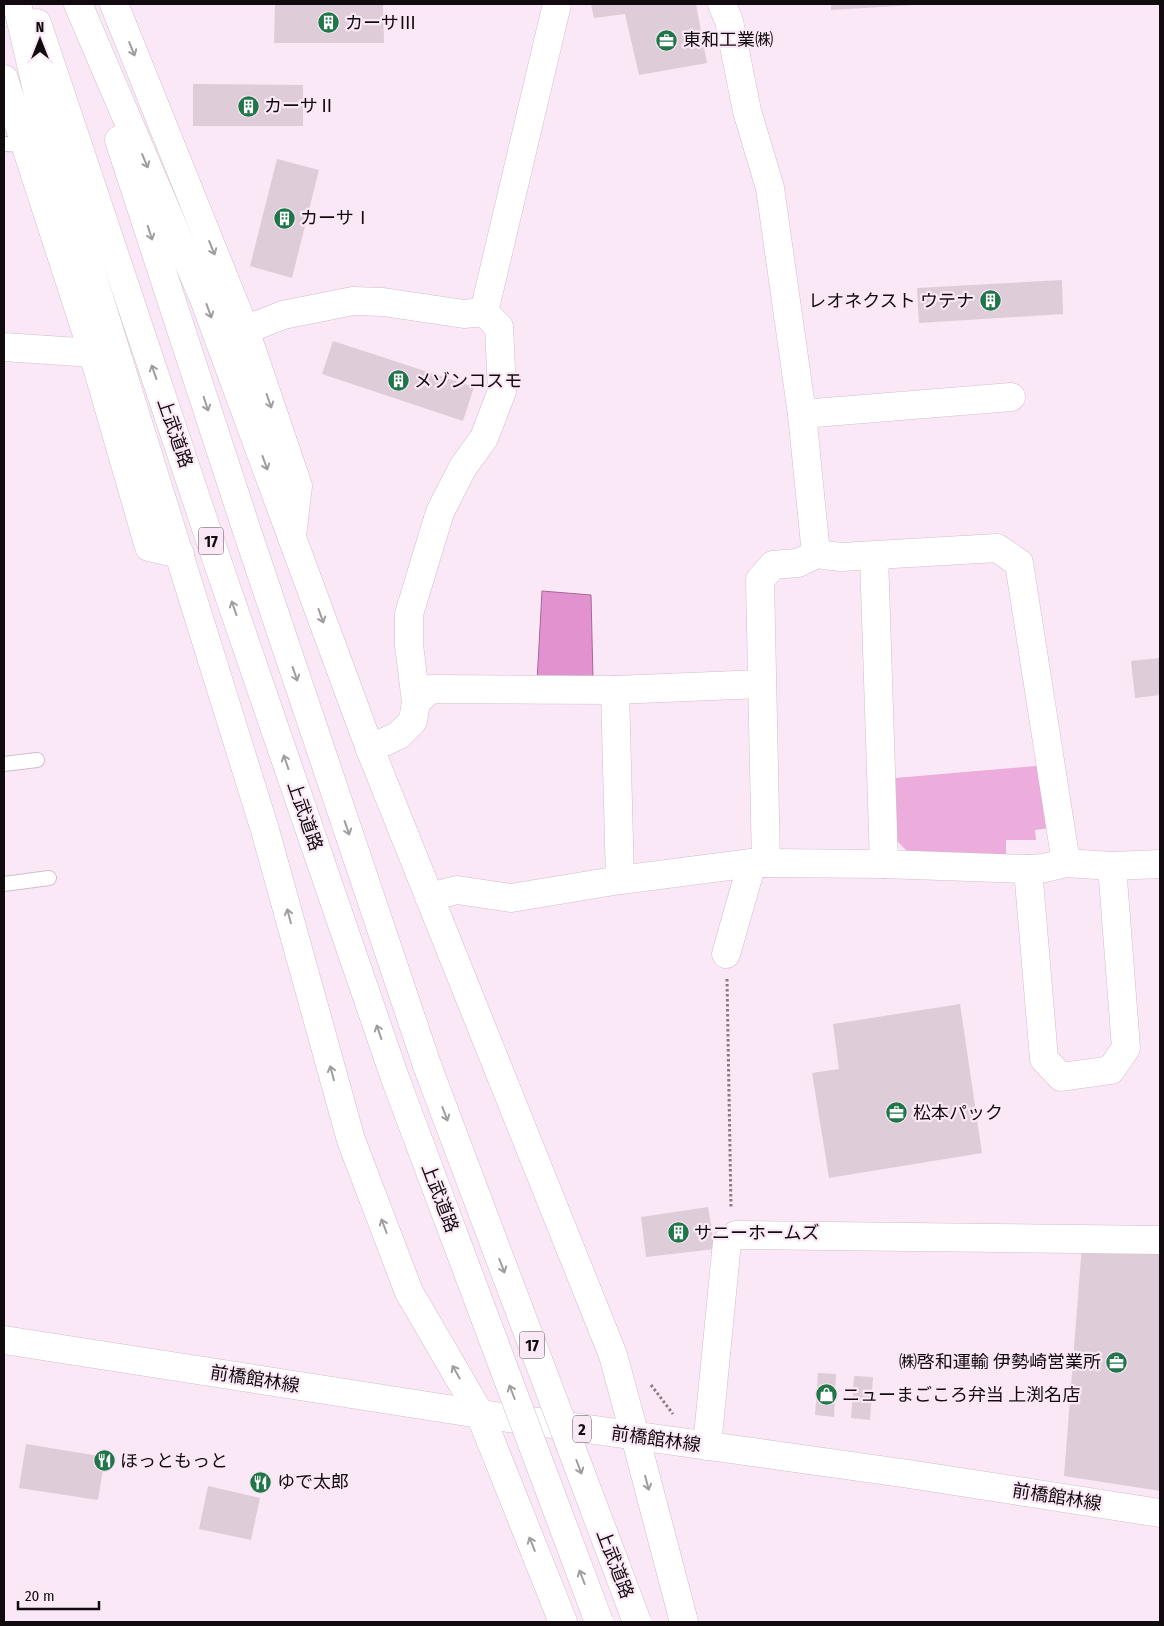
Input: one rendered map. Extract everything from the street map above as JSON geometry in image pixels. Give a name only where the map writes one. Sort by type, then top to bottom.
[{"type":"main road","points":[[17,4],[45,124],[265,830],[351,1140],[409,1292],[480,1414],[560,1618]]},
{"type":"main road","name":"上武道路","points":[[31,4],[216,556],[395,1078],[599,1622]]},
{"type":"main road","name":"上武道路","points":[[73,4],[248,534],[428,1068],[637,1622]]},
{"type":"main road","points":[[78,4],[204,299],[370,749],[613,1355],[684,1622]]},
{"type":"main road","points":[[114,4],[245,330],[298,486],[292,536]]},
{"type":"main road","points":[[484,312],[557,4]]},
{"type":"main road","points":[[722,4],[729,20],[747,111],[770,188],[802,414],[816,554]]},
{"type":"main road","points":[[4,79],[15,144],[93,353],[149,547],[180,554]]},
{"type":"main road","points":[[245,330],[283,315],[353,301],[383,302],[464,314],[484,312]]},
{"type":"main road","points":[[370,749],[399,735],[413,721],[416,702],[409,645],[409,614],[440,512],[463,467],[484,438],[502,391],[499,327],[484,312]]},
{"type":"main road","points":[[4,347],[93,353]]},
{"type":"main road","points":[[802,414],[1011,397]]},
{"type":"main road","points":[[726,954],[759,863],[760,580],[773,565],[798,563],[816,554],[841,557],[874,556],[998,548],[1020,563],[1066,863]]},
{"type":"main road","points":[[874,556],[884,864]]},
{"type":"main road","points":[[416,702],[431,689],[615,690],[761,684]]},
{"type":"main road","points":[[615,690],[620,880]]},
{"type":"main road","points":[[429,897],[457,890],[511,898],[620,880],[759,863],[884,864],[1028,869],[1044,868],[1066,863],[1112,866],[1160,864]]},
{"type":"main road","points":[[1028,869],[1044,1059],[1061,1077],[1111,1070],[1126,1048],[1112,866]]},
{"type":"main road","points":[[707,1446],[727,1242],[736,1235],[1160,1240]]},
{"type":"main road","name":"前橋館林線","points":[[4,1340],[480,1414],[909,1474],[1160,1513]]},
{"type":"lane","points":[[4,764],[37,760]]},
{"type":"lane","points":[[4,884],[49,878]]},
{"type":"path","points":[[726,954],[731,1239]]},
{"type":"shaded area","points":[[542,591],[591,595],[593,679],[537,682]]},
{"type":"shaded area","points":[[1036,766],[1040,770],[1050,828],[1035,830],[1036,840],[1006,840],[1006,857],[912,856],[897,841],[895,778]]},
{"type":"building","name":"カーサⅢ","points":[[275,4],[383,4],[384,43],[274,43]]},
{"type":"building","name":"東和工業㈱","points":[[591,4],[696,4],[707,63],[639,75],[625,14],[594,18]]},
{"type":"building","points":[[831,4],[915,4],[915,5],[831,10]]},
{"type":"building","name":"カーサⅡ","points":[[193,84],[303,85],[303,126],[193,126]]},
{"type":"building","name":"カーサⅠ","points":[[277,159],[319,170],[292,278],[250,266]]},
{"type":"building","name":"レオネクスト ウテナ","points":[[1062,280],[1063,314],[919,323],[917,288]]},
{"type":"building","name":"メゾンコスモ","points":[[333,341],[474,387],[463,421],[322,374]]},
{"type":"building","points":[[1160,658],[1160,695],[1135,698],[1131,661]]},
{"type":"building","name":"松本パック","points":[[960,1004],[982,1153],[829,1178],[812,1073],[839,1069],[833,1024]]},
{"type":"building","name":"サニーホームズ","points":[[708,1207],[715,1249],[646,1257],[641,1217]]},
{"type":"building","name":"㈱啓和運輸 伊勢崎営業所","points":[[1082,1245],[1160,1247],[1160,1491],[1064,1476]]},
{"type":"building","name":"ニューまごころ弁当 上渕名店","points":[[818,1373],[836,1374],[834,1417],[815,1415]]},
{"type":"building","points":[[854,1376],[873,1377],[870,1420],[851,1418]]},
{"type":"building","points":[[26,1444],[105,1457],[98,1500],[19,1488]]},
{"type":"building","points":[[208,1486],[260,1498],[251,1540],[199,1529]]},
{"type":"place","name":"カーサⅢ","points":[[329,23]]},
{"type":"place","name":"東和工業㈱","points":[[667,40]]},
{"type":"place","name":"カーサⅡ","points":[[248,106]]},
{"type":"place","name":"カーサⅠ","points":[[284,218]]},
{"type":"place","name":"レオネクスト ウテナ","points":[[990,301]]},
{"type":"place","name":"メゾンコスモ","points":[[398,381]]},
{"type":"place","name":"松本パック","points":[[897,1113]]},
{"type":"place","name":"サニーホームズ","points":[[678,1233]]},
{"type":"place","name":"㈱啓和運輸 伊勢崎営業所","points":[[1117,1362]]},
{"type":"place","name":"ニューまごころ弁当 上渕名店","points":[[826,1395]]},
{"type":"place","name":"ほっともっと","points":[[104,1461]]},
{"type":"place","name":"ゆで太郎","points":[[261,1482]]}]
